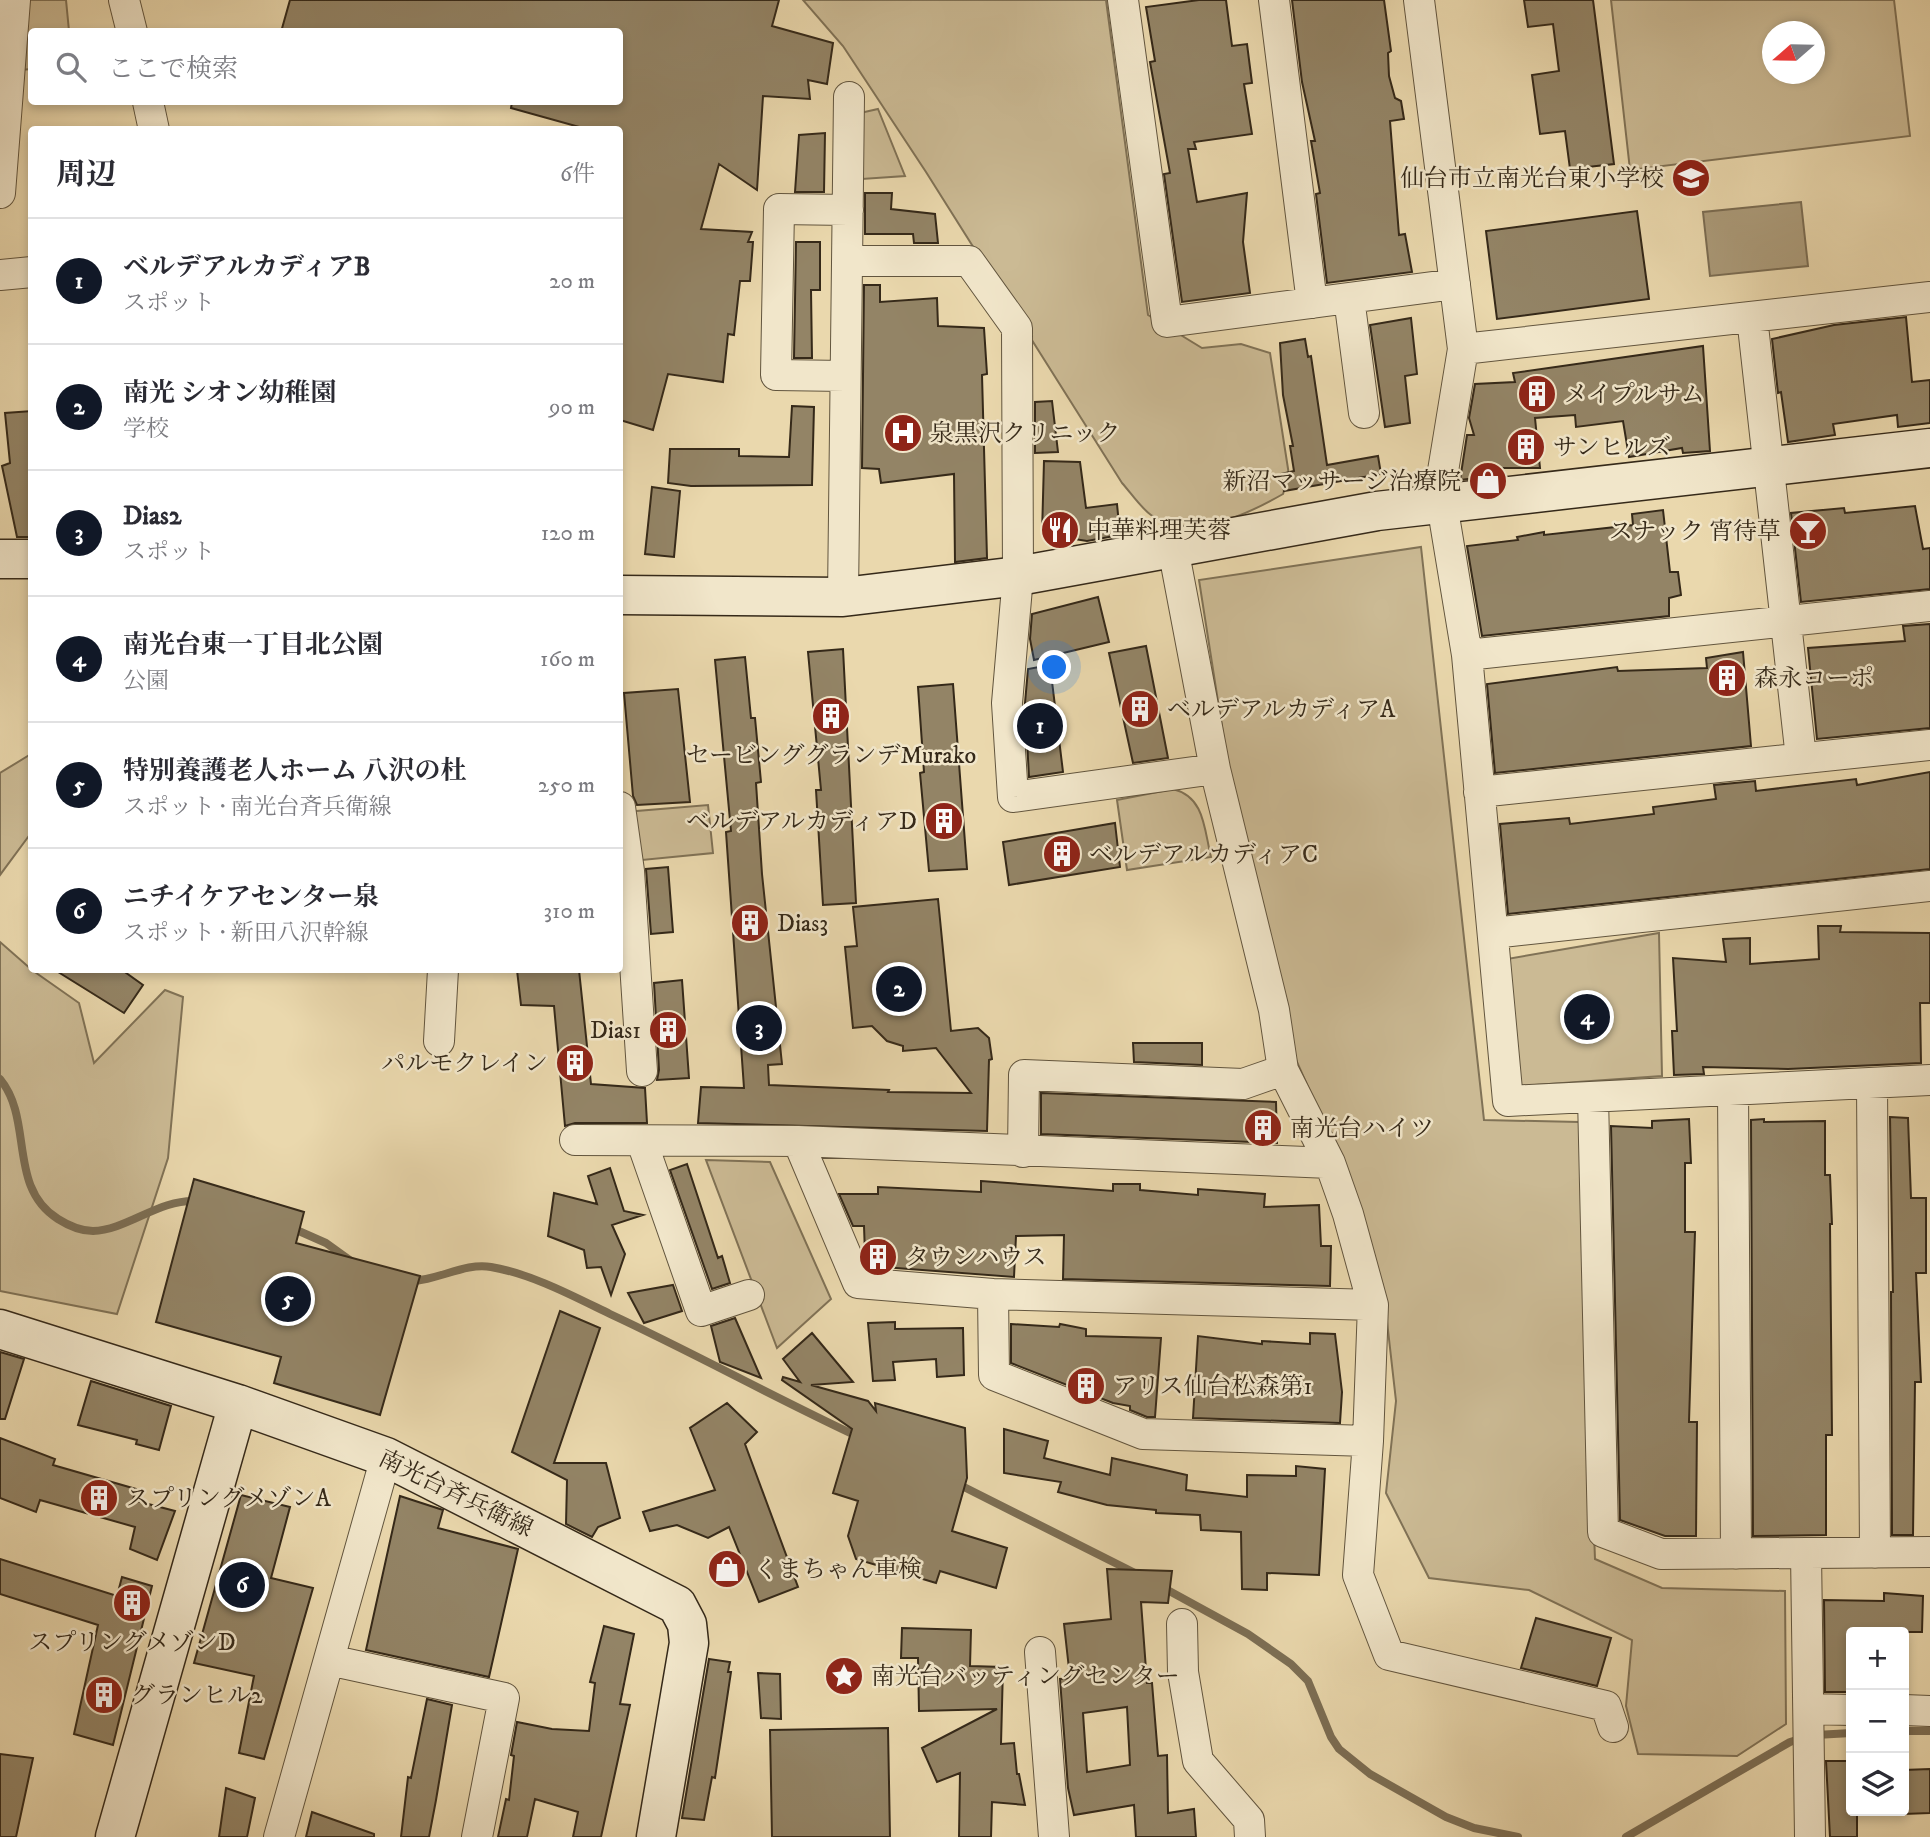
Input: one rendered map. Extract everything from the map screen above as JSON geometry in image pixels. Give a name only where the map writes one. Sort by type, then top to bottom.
[{"type":"street","points":[[0,193],[15,0]]},
{"type":"street","points":[[124,0],[131,28]]},
{"type":"street","points":[[1123,0],[1167,322],[1455,284]]},
{"type":"street","points":[[1273,0],[1312,303]]},
{"type":"street","points":[[1419,0],[1463,349],[1442,477],[1442,504],[1467,655],[1508,1101],[1930,1080]]},
{"type":"street","points":[[844,597],[849,97]]},
{"type":"street","points":[[149,105],[153,126]]},
{"type":"street","points":[[845,376],[776,375],[779,209],[848,210]]},
{"type":"street","points":[[847,261],[969,261],[1017,328],[1017,576],[1007,703],[1013,796],[1215,769]]},
{"type":"street","points":[[0,275],[28,272]]},
{"type":"street","points":[[1463,349],[1930,297]]},
{"type":"street","points":[[1349,298],[1364,412]]},
{"type":"street","points":[[1752,317],[1801,758]]},
{"type":"street","points":[[623,595],[844,597],[1017,576],[1377,511],[1930,448]]},
{"type":"street","points":[[1173,548],[1215,769],[1273,1010],[1283,1070],[1330,1163],[1349,1214],[1373,1305],[1368,1441],[1358,1575],[1389,1655],[1605,1706],[1613,1727]]},
{"type":"street","points":[[0,559],[28,559]]},
{"type":"street","points":[[1467,655],[1930,606]]},
{"type":"street","points":[[1479,792],[1930,745]]},
{"type":"street","points":[[623,828],[629,871],[642,1071]]},
{"type":"street","points":[[1493,933],[1930,886]]},
{"type":"street","points":[[439,1041],[443,973]]},
{"type":"street","points":[[1023,1152],[1024,1074],[1243,1084],[1283,1070]]},
{"type":"street","points":[[1872,1083],[1875,1553]]},
{"type":"street","points":[[1733,1090],[1735,1554]]},
{"type":"street","points":[[1593,1097],[1603,1532],[1661,1555],[1930,1552]]},
{"type":"street","points":[[575,1140],[798,1141],[1330,1163]]},
{"type":"street","points":[[798,1141],[858,1283],[993,1294],[1373,1305]]},
{"type":"street","points":[[642,1142],[701,1311],[749,1295]]},
{"type":"street","points":[[993,1294],[994,1375],[1143,1434],[1368,1441]]},
{"type":"street","name":"南光台斉兵衛線","points":[[0,1329],[238,1404],[386,1457],[677,1605],[687,1624],[689,1643],[656,1837]]},
{"type":"street","points":[[115,1837],[238,1404]]},
{"type":"street","points":[[279,1837],[386,1457]]},
{"type":"street","points":[[1806,1553],[1810,1837]]},
{"type":"street","points":[[1182,1624],[1183,1672],[1198,1761],[1249,1820],[1250,1837]]},
{"type":"street","points":[[1040,1652],[1054,1837]]},
{"type":"street","points":[[329,1660],[505,1698],[477,1837]]},
{"type":"street","points":[[1909,1710],[1930,1710]]},
{"type":"street","points":[[1810,1725],[1846,1712]]},
{"type":"shaded area","points":[[24,0],[66,0],[69,28],[28,28],[28,69],[21,70]]},
{"type":"shaded area","points":[[803,0],[1106,0],[1148,315],[1202,348],[1241,344],[1270,353],[1289,475],[1283,494],[1236,517],[1200,526],[1166,523],[1143,508],[1122,483],[926,172],[843,46]]},
{"type":"shaded area","points":[[1611,0],[1894,0],[1910,136],[1630,170]]},
{"type":"shaded area","points":[[878,109],[905,176],[862,179],[860,113]]},
{"type":"shaded area","points":[[1801,202],[1808,266],[1710,276],[1703,212]]},
{"type":"shaded area","points":[[1421,547],[1484,1120],[1579,1122],[1595,1559],[1662,1588],[1785,1591],[1786,1724],[1737,1756],[1638,1754],[1626,1706],[1632,1640],[1529,1590],[1429,1578],[1386,1493],[1396,1401],[1383,1286],[1344,1168],[1274,1010],[1227,759],[1199,580]]},
{"type":"shaded area","points":[[28,756],[28,837],[0,875],[0,773]]},
{"type":"shaded area","points":[[1173,789],[1184,793],[1197,807],[1211,857],[1127,870],[1117,800]]},
{"type":"shaded area","points":[[708,805],[713,853],[632,861],[625,812]]},
{"type":"shaded area","points":[[1659,933],[1662,1076],[1521,1086],[1507,959]]},
{"type":"shaded area","points":[[0,942],[28,966],[28,973],[36,973],[79,1003],[94,1063],[165,990],[183,997],[168,1158],[117,1314],[0,1291]]},
{"type":"shaded area","points":[[706,1160],[770,1162],[831,1299],[777,1348]]},
{"type":"building","points":[[290,0],[779,0],[772,26],[833,43],[827,84],[808,80],[810,99],[763,96],[757,190],[719,164],[701,229],[752,232],[748,242],[753,242],[750,281],[740,281],[734,335],[728,334],[723,382],[668,374],[653,430],[623,421],[623,126],[576,126],[511,108],[512,105],[623,105],[623,28],[282,28]]},
{"type":"building","points":[[1199,0],[1226,0],[1232,46],[1247,44],[1252,83],[1244,84],[1252,134],[1194,142],[1196,149],[1188,149],[1197,202],[1247,193],[1243,242],[1250,293],[1182,302],[1164,174],[1170,173],[1150,62],[1155,61],[1146,7]]},
{"type":"building","points":[[1292,0],[1384,0],[1391,51],[1388,53],[1389,76],[1395,98],[1401,101],[1404,119],[1390,121],[1399,235],[1405,234],[1412,272],[1327,283],[1316,194],[1320,193],[1311,141],[1315,141],[1302,82]]},
{"type":"building","points":[[1524,0],[1593,0],[1614,164],[1570,169],[1565,131],[1540,134],[1532,75],[1559,71],[1553,24],[1528,27]]},
{"type":"building","points":[[825,133],[824,192],[795,192],[799,135]]},
{"type":"building","points":[[865,193],[892,193],[891,209],[935,214],[938,243],[914,243],[913,234],[865,234]]},
{"type":"building","points":[[1637,211],[1649,299],[1497,319],[1486,231]]},
{"type":"building","points":[[796,242],[820,242],[820,290],[811,290],[812,358],[794,358]]},
{"type":"building","points":[[864,285],[880,285],[880,302],[937,298],[938,326],[984,328],[987,374],[982,375],[987,558],[955,562],[954,474],[881,483],[879,469],[862,468]]},
{"type":"building","points":[[1906,317],[1912,382],[1930,380],[1930,423],[1898,427],[1897,415],[1833,424],[1835,435],[1788,442],[1781,392],[1778,393],[1772,339],[1834,325]]},
{"type":"building","points":[[1411,318],[1417,374],[1405,376],[1410,423],[1385,427],[1370,325]]},
{"type":"building","points":[[1305,339],[1308,357],[1311,356],[1327,465],[1378,456],[1381,474],[1284,491],[1281,474],[1294,471],[1290,446],[1293,446],[1283,395],[1280,343]]},
{"type":"building","points":[[1703,346],[1710,451],[1683,453],[1682,448],[1629,457],[1623,421],[1576,427],[1575,415],[1535,418],[1540,468],[1490,468],[1491,476],[1460,480],[1467,435],[1474,435],[1469,418],[1475,384],[1515,382],[1513,373]]},
{"type":"building","points":[[1052,401],[1058,452],[1035,453],[1035,402]]},
{"type":"building","points":[[792,406],[814,407],[812,485],[691,486],[668,483],[670,449],[739,449],[739,456],[789,457]]},
{"type":"building","points":[[28,411],[28,537],[17,537],[2,466],[10,463],[5,413]]},
{"type":"building","points":[[1044,461],[1080,462],[1086,508],[1117,504],[1120,535],[1087,541],[1042,534]]},
{"type":"building","points":[[652,487],[680,491],[674,557],[645,554]]},
{"type":"building","points":[[1915,506],[1923,549],[1930,548],[1930,589],[1801,602],[1791,513],[1844,508],[1845,513]]},
{"type":"building","points":[[1663,510],[1670,572],[1678,572],[1681,595],[1669,598],[1669,616],[1482,636],[1467,546],[1518,540],[1517,537],[1544,532],[1544,535],[1633,525],[1632,514]]},
{"type":"building","points":[[1098,597],[1109,642],[1034,660],[1030,639],[1032,614]]},
{"type":"building","points":[[1930,624],[1930,728],[1817,739],[1808,648],[1905,641],[1903,626]]},
{"type":"building","name":"ベルデアルカディアA","points":[[1146,646],[1168,758],[1133,763],[1109,653]]},
{"type":"building","points":[[843,649],[856,903],[823,905],[816,790],[821,790],[808,652]]},
{"type":"building","points":[[1743,652],[1751,746],[1495,773],[1487,684],[1617,667],[1618,671],[1707,668],[1706,658]]},
{"type":"building","points":[[745,657],[751,718],[755,718],[761,782],[756,783],[762,874],[782,1064],[768,1065],[769,1085],[889,1090],[888,1092],[971,1093],[936,1048],[903,1051],[903,1046],[887,1041],[872,1026],[853,1028],[845,947],[857,946],[853,907],[938,899],[951,1031],[978,1028],[989,1038],[992,1059],[989,1060],[987,1131],[698,1123],[701,1087],[744,1088],[726,832],[731,831],[715,660]]},
{"type":"building","points":[[1050,665],[1063,772],[1029,777],[1025,703],[1028,669]]},
{"type":"building","points":[[953,684],[967,869],[929,871],[920,773],[924,772],[918,687]]},
{"type":"building","points":[[678,689],[690,802],[637,805],[633,796],[624,693]]},
{"type":"building","points":[[1930,772],[1930,869],[1508,914],[1500,824],[1569,818],[1570,824],[1654,814],[1653,807],[1716,799],[1714,785],[1755,781],[1756,791],[1856,779],[1857,785]]},
{"type":"building","name":"ベルデアルカディアC","points":[[1115,823],[1120,867],[1009,885],[1003,842]]},
{"type":"building","points":[[668,867],[673,932],[651,934],[646,869]]},
{"type":"building","points":[[1818,926],[1841,926],[1840,932],[1930,933],[1930,1003],[1920,1003],[1921,1063],[1788,1069],[1703,1067],[1704,1074],[1674,1075],[1672,1031],[1677,1031],[1673,958],[1726,962],[1723,939],[1750,938],[1750,964],[1819,959]]},
{"type":"building","points":[[60,973],[126,973],[143,985],[124,1013]]},
{"type":"building","points":[[517,973],[579,973],[591,1084],[645,1088],[647,1123],[575,1123],[565,1126],[554,1006],[521,1005]]},
{"type":"building","name":"Dias1","points":[[682,980],[689,1078],[657,1080],[659,1070],[654,983]]},
{"type":"building","points":[[1133,1043],[1202,1043],[1202,1065],[1134,1062]]},
{"type":"building","points":[[1041,1093],[1276,1102],[1277,1143],[1041,1134]]},
{"type":"building","points":[[1890,1117],[1908,1118],[1911,1198],[1926,1198],[1926,1273],[1916,1273],[1921,1382],[1915,1382],[1913,1535],[1892,1535],[1893,1292]]},
{"type":"building","points":[[1689,1119],[1691,1163],[1685,1163],[1685,1232],[1695,1232],[1689,1422],[1697,1422],[1696,1536],[1665,1536],[1620,1520],[1611,1126],[1652,1128],[1652,1121]]},
{"type":"building","points":[[1764,1119],[1764,1122],[1825,1121],[1825,1175],[1830,1175],[1832,1224],[1832,1435],[1826,1435],[1826,1535],[1753,1536],[1751,1120]]},
{"type":"building","points":[[687,1164],[718,1258],[722,1256],[730,1283],[712,1289],[670,1170]]},
{"type":"building","points":[[610,1168],[624,1211],[643,1215],[612,1225],[625,1254],[611,1295],[601,1267],[587,1268],[584,1250],[548,1236],[554,1193],[597,1204],[588,1176]]},
{"type":"building","points":[[194,1179],[304,1212],[296,1243],[420,1276],[380,1415],[274,1383],[281,1357],[156,1322]]},
{"type":"building","points":[[981,1181],[1113,1191],[1113,1184],[1140,1184],[1140,1190],[1198,1195],[1198,1189],[1265,1194],[1264,1207],[1319,1205],[1321,1246],[1331,1246],[1330,1286],[1063,1279],[1064,1235],[1016,1236],[1014,1277],[870,1266],[865,1254],[864,1226],[853,1226],[839,1194],[878,1194],[878,1187],[981,1192]]},
{"type":"building","points":[[673,1285],[682,1311],[644,1323],[628,1293]]},
{"type":"building","points":[[560,1311],[600,1328],[554,1463],[606,1463],[620,1518],[598,1527],[592,1537],[566,1524],[567,1480],[512,1452]]},
{"type":"building","points":[[735,1318],[761,1378],[720,1362],[711,1326]]},
{"type":"building","points":[[895,1322],[895,1329],[963,1328],[964,1375],[937,1377],[936,1359],[893,1362],[895,1380],[873,1381],[868,1323]]},
{"type":"building","points":[[1011,1324],[1059,1327],[1060,1324],[1086,1329],[1086,1336],[1161,1338],[1155,1417],[1147,1417],[1130,1410],[1130,1406],[1113,1403],[1011,1363]]},
{"type":"building","points":[[812,1333],[853,1382],[811,1385],[868,1401],[876,1411],[875,1403],[965,1428],[967,1478],[952,1531],[1007,1548],[996,1588],[940,1571],[936,1583],[856,1559],[848,1536],[858,1501],[833,1493],[852,1429],[782,1380],[783,1377],[800,1382],[783,1359]]},
{"type":"building","points":[[1310,1333],[1335,1334],[1342,1392],[1340,1423],[1193,1418],[1198,1336],[1262,1344],[1262,1341],[1310,1344]]},
{"type":"building","points":[[0,1352],[24,1359],[5,1419],[0,1419]]},
{"type":"building","points":[[91,1381],[171,1406],[159,1450],[136,1444],[137,1440],[78,1425]]},
{"type":"building","points":[[727,1403],[757,1432],[745,1444],[798,1587],[759,1602],[729,1527],[708,1538],[677,1525],[650,1531],[643,1512],[715,1490],[690,1428]]},
{"type":"building","points":[[1004,1429],[1048,1441],[1044,1458],[1110,1475],[1112,1458],[1187,1475],[1186,1490],[1247,1497],[1247,1475],[1296,1476],[1296,1466],[1325,1469],[1319,1575],[1267,1573],[1267,1590],[1242,1589],[1241,1532],[1201,1530],[1200,1515],[1156,1513],[1156,1510],[1107,1505],[1058,1492],[1061,1482],[1004,1473]]},
{"type":"building","points":[[0,1438],[55,1459],[53,1465],[136,1489],[133,1500],[175,1511],[157,1560],[130,1549],[135,1527],[40,1500],[36,1512],[0,1498]]},
{"type":"building","points":[[241,1495],[290,1507],[271,1578],[313,1588],[264,1759],[239,1753],[254,1676],[194,1663]]},
{"type":"building","points":[[400,1496],[443,1510],[438,1528],[518,1549],[489,1677],[366,1650]]},
{"type":"building","points":[[0,1559],[117,1596],[122,1577],[152,1586],[113,1745],[74,1734],[98,1625],[0,1594]]},
{"type":"building","points":[[1107,1569],[1172,1571],[1168,1603],[1141,1602],[1147,1683],[1152,1683],[1158,1756],[1167,1755],[1168,1813],[1194,1809],[1196,1837],[1136,1837],[1134,1805],[1074,1815],[1068,1788],[1060,1679],[1070,1678],[1064,1624],[1111,1619]],"holes":[[[1127,1707],[1130,1765],[1087,1772],[1083,1713]]]},
{"type":"building","points":[[1884,1593],[1923,1596],[1922,1632],[1909,1632],[1909,1627],[1846,1627],[1846,1692],[1825,1692],[1824,1600],[1884,1601]]},
{"type":"building","points":[[1536,1618],[1611,1638],[1597,1686],[1521,1668]]},
{"type":"building","points":[[604,1626],[634,1634],[620,1704],[630,1705],[601,1837],[573,1837],[578,1812],[535,1799],[527,1837],[498,1837],[506,1799],[509,1800],[514,1756],[511,1755],[517,1722],[552,1729],[589,1731],[595,1683],[590,1682]]},
{"type":"building","points":[[902,1628],[971,1630],[970,1666],[1003,1667],[1001,1744],[1014,1743],[1017,1774],[1025,1805],[992,1802],[991,1837],[959,1837],[960,1773],[937,1782],[922,1748],[997,1709],[919,1711],[918,1658],[901,1658]]},
{"type":"building","points":[[709,1659],[730,1662],[728,1672],[731,1672],[715,1778],[712,1777],[704,1820],[682,1818]]},
{"type":"building","points":[[758,1673],[780,1674],[781,1719],[761,1718]]},
{"type":"building","points":[[427,1699],[452,1705],[436,1800],[429,1837],[401,1837],[408,1777],[411,1778]]},
{"type":"building","points":[[888,1728],[890,1837],[772,1837],[770,1730]]},
{"type":"building","points":[[0,1754],[33,1758],[16,1837],[0,1837]]},
{"type":"building","points":[[1826,1761],[1846,1761],[1846,1816],[1857,1816],[1857,1837],[1830,1837]]},
{"type":"building","points":[[1930,1769],[1930,1813],[1909,1814],[1909,1770]]},
{"type":"building","points":[[226,1788],[255,1798],[247,1837],[219,1837]]},
{"type":"building","points":[[312,1812],[374,1834],[374,1837],[306,1837]]},
{"type":"waterway","points":[[0,1079],[10,1095],[16,1114],[26,1171],[32,1189],[42,1205],[58,1219],[75,1228],[93,1231],[118,1226],[169,1205],[196,1201]]},
{"type":"waterway","points":[[292,1228],[326,1243],[351,1261]]},
{"type":"waterway","points":[[408,1281],[429,1279],[460,1269],[481,1266],[522,1275],[582,1300],[859,1437]]},
{"type":"waterway","points":[[956,1483],[1135,1573]]},
{"type":"waterway","points":[[1162,1587],[1248,1634],[1291,1664],[1308,1681],[1331,1737],[1339,1749],[1370,1774],[1446,1817],[1474,1828],[1518,1837]]},
{"type":"waterway","points":[[1909,1731],[1930,1731]]},
{"type":"waterway","points":[[1816,1735],[1846,1733]]},
{"type":"waterway","points":[[1626,1837],[1790,1742],[1803,1738]]},
{"type":"place","name":"仙台市立南光台東小学校","points":[[1691,178]]},
{"type":"place","name":"メイプルサム","points":[[1537,394]]},
{"type":"place","name":"泉黒沢クリニック","points":[[903,433]]},
{"type":"place","name":"サンヒルズ","points":[[1526,447]]},
{"type":"place","name":"新沼マッサージ治療院","points":[[1488,481]]},
{"type":"place","name":"中華料理芙蓉","points":[[1060,530]]},
{"type":"place","name":"スナック 宵待草","points":[[1808,531]]},
{"type":"place","name":"森永コーポ","points":[[1727,678]]},
{"type":"place","name":"ベルデアルカディアA","points":[[1140,709]]},
{"type":"place","name":"セービンググランデMurako","points":[[831,716]]},
{"type":"place","name":"ベルデアルカディアB","points":[[1040,726]]},
{"type":"place","name":"ベルデアルカディアD","points":[[944,821]]},
{"type":"place","name":"ベルデアルカディアC","points":[[1062,854]]},
{"type":"place","name":"Dias3","points":[[750,923]]},
{"type":"place","name":"南光 シオン幼稚園","points":[[899,989]]},
{"type":"place","name":"南光台東一丁目北公園","points":[[1587,1017]]},
{"type":"place","name":"Dias2","points":[[759,1028]]},
{"type":"place","name":"Dias1","points":[[668,1030]]},
{"type":"place","name":"パルモクレイン","points":[[575,1063]]},
{"type":"place","name":"南光台ハイツ","points":[[1263,1128]]},
{"type":"place","name":"タウンハウス","points":[[878,1257]]},
{"type":"place","name":"特別養護老人ホーム 八沢の杜","points":[[288,1299]]},
{"type":"place","name":"アリス仙台松森第1","points":[[1086,1386]]},
{"type":"place","name":"スプリングメゾンA","points":[[99,1498]]},
{"type":"place","name":"くまちゃん車検","points":[[727,1569]]},
{"type":"place","name":"ニチイケアセンター泉","points":[[242,1585]]},
{"type":"place","name":"スプリングメゾンD","points":[[132,1603]]},
{"type":"place","name":"南光台バッティングセンター","points":[[844,1676]]},
{"type":"place","name":"グランヒル2","points":[[104,1695]]}]
